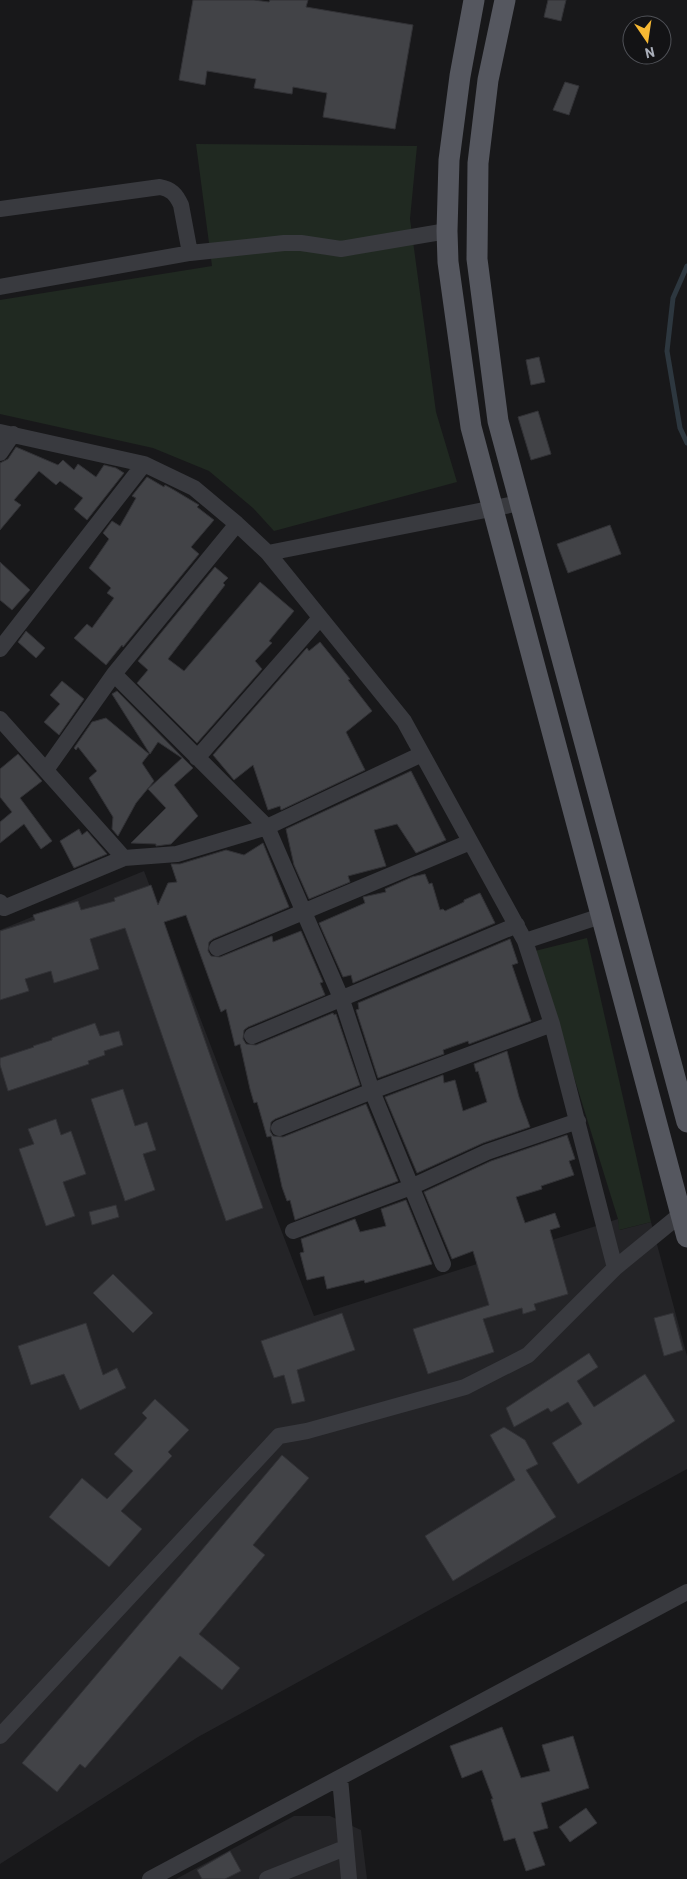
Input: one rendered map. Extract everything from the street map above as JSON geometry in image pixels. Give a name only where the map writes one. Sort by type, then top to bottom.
[{"type":"main road","points":[[474,0],[460,76],[449,160],[448,231],[448,262],[471,427],[491,509],[687,1237]]},
{"type":"main road","points":[[505,0],[488,80],[478,163],[477,259],[498,421],[687,1122]]},
{"type":"main road","points":[[623,997],[651,990]]},
{"type":"street","points":[[0,209],[153,187],[167,188],[178,198],[181,204],[190,252]]},
{"type":"street","points":[[0,287],[190,252],[284,243],[301,243],[342,249],[448,231]]},
{"type":"street","points":[[0,453],[7,433],[144,464],[194,488],[268,553],[404,721],[525,941],[552,1024],[615,1268]]},
{"type":"street","points":[[0,649],[144,464]]},
{"type":"street","points":[[268,553],[520,503]]},
{"type":"street","points":[[46,770],[114,674],[237,524]]},
{"type":"street","points":[[197,758],[320,618]]},
{"type":"street","points":[[114,674],[267,827],[342,1000],[372,1091],[442,1264]]},
{"type":"street","points":[[0,719],[124,858]]},
{"type":"street","points":[[0,902],[4,908],[124,858],[176,854],[267,827],[422,754]]},
{"type":"street","points":[[217,948],[470,842]]},
{"type":"street","points":[[525,941],[601,916]]},
{"type":"street","points":[[252,1036],[342,1000],[517,925]]},
{"type":"street","points":[[279,1128],[552,1024]]},
{"type":"street","points":[[293,1231],[411,1187],[487,1152],[578,1121]]},
{"type":"street","points":[[0,1736],[279,1436],[307,1431],[465,1387],[528,1355],[615,1268],[681,1214]]},
{"type":"street","points":[[150,1879],[687,1592]]},
{"type":"street","points":[[340,1778],[349,1879]]},
{"type":"street","points":[[267,1879],[297,1873],[345,1848]]},
{"type":"shaded area","points":[[196,144],[417,146],[410,219],[436,412],[457,482],[274,531],[253,508],[209,471],[153,448],[0,414],[0,300],[212,266]]},
{"type":"shaded area","points":[[144,871],[314,1316],[618,1219],[620,1230],[651,1222],[687,1356],[687,1469],[198,1737],[0,1864],[0,930]]},
{"type":"shaded area","points":[[587,938],[651,1222],[619,1230],[618,1219],[535,951]]},
{"type":"shaded area","points":[[294,1816],[330,1816],[361,1830],[367,1879],[176,1879]]},
{"type":"building","points":[[193,0],[254,0],[269,2],[270,0],[308,0],[306,7],[413,25],[395,129],[323,117],[327,93],[293,87],[292,94],[254,88],[256,79],[207,71],[205,85],[179,80]]},
{"type":"building","points":[[548,0],[566,0],[561,21],[544,17]]},
{"type":"building","points":[[565,82],[579,86],[569,115],[553,110]]},
{"type":"building","points":[[539,357],[545,382],[531,385],[526,360]]},
{"type":"building","points":[[538,411],[551,454],[531,460],[518,417]]},
{"type":"building","points":[[16,447],[58,465],[63,460],[74,470],[78,464],[96,477],[104,465],[116,468],[124,473],[87,520],[74,509],[83,498],[60,481],[56,485],[39,471],[14,500],[21,505],[0,530],[0,463],[8,459]]},
{"type":"building","points":[[147,477],[199,505],[197,507],[214,520],[191,547],[199,554],[106,665],[74,638],[87,624],[92,628],[114,598],[107,593],[111,588],[89,568],[109,539],[103,533],[112,521],[120,526],[136,498],[132,496]]},
{"type":"building","points":[[610,525],[621,554],[568,573],[557,544]]},
{"type":"building","points":[[0,562],[30,590],[12,610],[0,600]]},
{"type":"building","points":[[215,567],[228,578],[223,583],[225,585],[168,659],[184,671],[260,582],[294,611],[269,641],[272,643],[255,661],[262,669],[197,743],[137,683],[148,670],[138,661]]},
{"type":"building","points":[[26,631],[45,648],[36,658],[18,642]]},
{"type":"building","points":[[320,642],[350,679],[348,680],[372,711],[346,732],[365,770],[281,810],[280,806],[268,810],[253,765],[234,780],[213,755],[305,650],[307,648],[309,651]]},
{"type":"building","points":[[62,681],[84,699],[59,735],[44,722],[60,704],[50,695]]},
{"type":"building","points":[[117,691],[193,768],[174,785],[198,816],[171,844],[156,846],[156,844],[131,843],[166,808],[148,789],[182,758],[158,742],[150,754],[112,694]]},
{"type":"building","points":[[106,718],[149,754],[142,763],[154,781],[136,803],[118,836],[112,829],[113,817],[89,778],[97,771],[78,747],[76,750],[74,748],[92,722]]},
{"type":"building","points":[[18,754],[42,781],[20,798],[52,841],[41,849],[24,824],[0,843],[0,822],[12,812],[0,797],[0,769]]},
{"type":"building","points":[[411,771],[446,840],[416,853],[397,824],[374,830],[386,866],[348,876],[350,882],[309,899],[294,865],[286,829]]},
{"type":"building","points":[[79,829],[82,835],[87,831],[107,854],[74,868],[60,841]]},
{"type":"building","points":[[263,843],[289,907],[213,939],[209,942],[208,951],[211,956],[220,957],[272,936],[273,942],[301,931],[323,982],[320,983],[325,995],[248,1027],[244,1030],[243,1039],[246,1044],[256,1045],[333,1013],[334,1015],[336,1014],[360,1085],[275,1119],[271,1122],[270,1131],[273,1136],[283,1137],[366,1104],[398,1181],[295,1220],[290,1200],[287,1201],[282,1187],[271,1136],[267,1137],[257,1102],[254,1103],[240,1044],[235,1046],[226,1009],[221,1012],[186,915],[164,922],[263,1208],[226,1221],[125,928],[90,939],[99,969],[54,983],[51,971],[25,979],[29,991],[0,1000],[0,931],[35,920],[33,915],[78,901],[81,910],[115,901],[114,898],[151,885],[158,905],[168,883],[177,882],[171,864],[180,864],[226,850],[244,855]]},
{"type":"building","points":[[425,874],[429,884],[432,883],[440,910],[443,909],[445,911],[480,893],[495,923],[353,983],[351,975],[343,977],[319,923],[365,903],[363,897],[386,892],[385,889],[412,877]]},
{"type":"building","points":[[510,939],[518,963],[512,965],[531,1021],[469,1044],[468,1041],[443,1050],[444,1054],[378,1078],[356,1010],[359,1009],[358,1003]]},
{"type":"building","points":[[95,1023],[100,1036],[119,1031],[123,1045],[104,1051],[105,1055],[88,1061],[89,1064],[8,1091],[0,1065],[0,1058]]},
{"type":"building","points":[[507,1051],[519,1097],[530,1127],[483,1143],[417,1173],[385,1097],[443,1075],[444,1083],[455,1080],[463,1111],[487,1102],[478,1071],[476,1072],[474,1064]]},
{"type":"building","points":[[123,1089],[135,1126],[147,1122],[156,1150],[143,1154],[155,1190],[125,1201],[91,1099]]},
{"type":"building","points":[[56,1119],[61,1135],[71,1131],[86,1174],[63,1182],[75,1216],[46,1226],[19,1149],[34,1144],[28,1129]]},
{"type":"building","points":[[567,1135],[575,1159],[569,1161],[574,1175],[541,1186],[542,1189],[516,1197],[525,1223],[555,1213],[560,1227],[550,1230],[568,1294],[534,1304],[536,1310],[523,1314],[522,1308],[483,1319],[494,1352],[428,1374],[413,1329],[489,1305],[473,1251],[452,1259],[424,1192],[491,1161]]},
{"type":"building","points":[[406,1200],[432,1264],[365,1283],[364,1280],[327,1289],[324,1276],[307,1280],[300,1253],[304,1252],[301,1239],[355,1219],[360,1232],[386,1226],[381,1209]]},
{"type":"building","points":[[116,1205],[119,1217],[92,1225],[89,1212]]},
{"type":"building","points":[[113,1274],[153,1313],[133,1333],[93,1293]]},
{"type":"building","points":[[342,1313],[355,1350],[297,1370],[305,1401],[292,1404],[284,1375],[274,1378],[261,1341]]},
{"type":"building","points":[[673,1313],[683,1350],[664,1356],[654,1318]]},
{"type":"building","points":[[86,1323],[103,1375],[117,1368],[126,1388],[80,1410],[64,1374],[31,1385],[18,1346]]},
{"type":"building","points":[[589,1353],[598,1367],[577,1381],[594,1407],[645,1374],[675,1421],[578,1484],[552,1443],[582,1424],[568,1402],[551,1412],[548,1408],[514,1427],[506,1408]]},
{"type":"building","points":[[155,1399],[189,1430],[168,1452],[172,1456],[121,1511],[142,1529],[109,1567],[49,1517],[82,1478],[107,1499],[133,1471],[114,1454],[147,1418],[142,1413]]},
{"type":"building","points":[[504,1427],[525,1440],[538,1464],[526,1470],[556,1517],[453,1581],[425,1536],[515,1480],[490,1435]]},
{"type":"building","points":[[282,1455],[309,1478],[253,1545],[265,1555],[199,1634],[240,1668],[222,1690],[180,1656],[85,1768],[80,1764],[57,1792],[22,1763]]},
{"type":"building","points":[[502,1727],[521,1778],[550,1771],[542,1745],[573,1736],[589,1788],[541,1803],[548,1828],[533,1832],[545,1865],[526,1871],[515,1838],[504,1841],[491,1799],[493,1799],[482,1770],[462,1778],[450,1746]]},
{"type":"building","points":[[586,1808],[597,1823],[570,1842],[559,1827]]},
{"type":"building","points":[[230,1851],[241,1871],[225,1879],[202,1879],[197,1870]]},
{"type":"waterway","points":[[687,266],[673,298],[667,351],[680,428],[687,443]]}]
